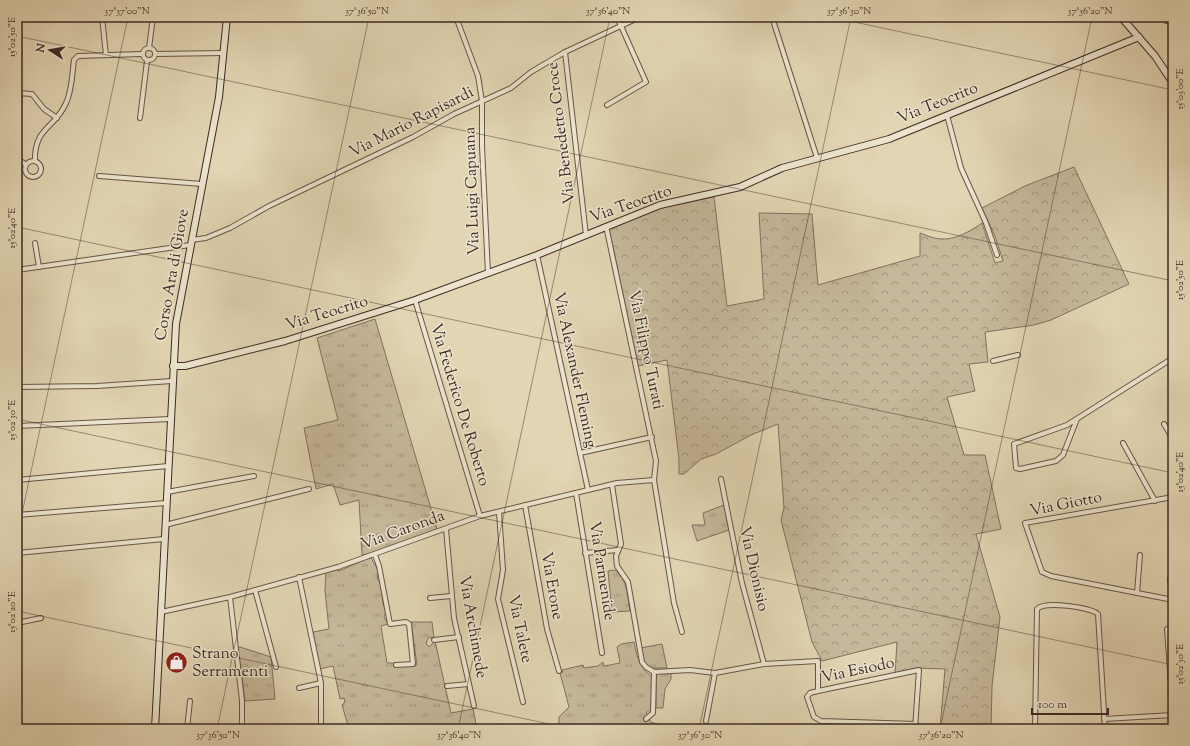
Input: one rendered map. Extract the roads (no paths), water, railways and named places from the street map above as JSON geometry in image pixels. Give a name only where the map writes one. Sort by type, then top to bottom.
[{"type":"street","points":[[102,17],[106,55]]},
{"type":"street","points":[[149,48],[153,17]]},
{"type":"street","name":"Corso Ara di Giove","points":[[155,729],[176,324],[219,97],[227,17]]},
{"type":"street","name":"Via Luigi Capuana","points":[[456,17],[478,76],[482,101],[482,146],[488,274]]},
{"type":"street","points":[[607,105],[646,82],[617,17]]},
{"type":"street","name":"Via Mario Rapisardi","points":[[17,270],[191,242],[206,238],[230,228],[269,206],[413,137],[436,123],[511,88],[531,72],[565,52],[640,17]]},
{"type":"street","points":[[772,17],[817,158]]},
{"type":"street","points":[[1121,17],[1155,56],[1173,83]]},
{"type":"street","points":[[1164,17],[1166,21],[1169,17]]},
{"type":"street","name":"Via Teocrito","points":[[173,366],[185,366],[285,341],[415,300],[537,255],[660,205],[740,187],[782,168],[889,138],[1139,37]]},
{"type":"street","points":[[142,54],[146,48],[149,48]]},
{"type":"street","points":[[149,48],[155,51],[156,54]]},
{"type":"street","name":"Via Benedetto Croce","points":[[565,52],[586,235]]},
{"type":"street","points":[[156,54],[224,53]]},
{"type":"street","points":[[36,161],[30,161],[26,165],[26,173],[34,177],[41,169],[36,161],[35,153],[39,136],[57,118],[67,102],[74,60],[78,56],[142,54]]},
{"type":"street","points":[[142,54],[147,60]]},
{"type":"street","points":[[147,60],[153,59],[156,54]]},
{"type":"street","points":[[140,118],[147,60]]},
{"type":"street","points":[[17,93],[32,94],[44,110],[57,118]]},
{"type":"street","points":[[947,115],[961,168],[986,223],[997,255]]},
{"type":"street","points":[[17,158],[26,165]]},
{"type":"street","points":[[98,176],[202,184]]},
{"type":"street","name":"Via Filippo Turati","points":[[606,226],[652,437],[656,461],[654,480],[674,603],[682,632]]},
{"type":"street","points":[[35,243],[39,267]]},
{"type":"street","name":"Via Alexander Fleming","points":[[537,255],[588,490]]},
{"type":"street","name":"Via Federico De Roberto","points":[[415,300],[480,516]]},
{"type":"street","points":[[993,361],[1018,355]]},
{"type":"street","points":[[1077,419],[1063,455],[1056,461],[1020,469],[1016,468],[1014,444],[1067,425],[1094,406],[1173,358]]},
{"type":"street","points":[[17,387],[97,386],[172,381]]},
{"type":"street","points":[[17,426],[170,419]]},
{"type":"street","points":[[1164,424],[1173,440]]},
{"type":"street","points":[[580,453],[652,437]]},
{"type":"street","points":[[1123,443],[1155,500]]},
{"type":"street","points":[[17,480],[168,466]]},
{"type":"street","points":[[167,492],[254,476]]},
{"type":"street","name":"Via Dionisio","points":[[721,479],[742,583],[764,664]]},
{"type":"street","name":"Via Caronda","points":[[161,612],[230,597],[375,555],[407,541],[446,529],[480,516],[612,485],[654,480]]},
{"type":"street","points":[[612,485],[621,544],[616,556],[617,566],[628,582],[640,658],[646,667],[654,672],[690,670],[716,673],[764,664],[818,661],[818,691]]},
{"type":"street","points":[[166,525],[309,489]]},
{"type":"street","name":"Via Parmenide","points":[[576,493],[602,653]]},
{"type":"street","name":"Via Giotto","points":[[1173,497],[1025,523],[1042,572],[1051,576],[1173,600]]},
{"type":"street","points":[[17,515],[166,503]]},
{"type":"street","name":"Via Erone","points":[[525,505],[547,629],[559,671]]},
{"type":"street","name":"Via Talete","points":[[498,512],[503,570],[498,599],[523,702]]},
{"type":"street","name":"Via Archimede","points":[[446,529],[451,596],[474,706]]},
{"type":"street","points":[[17,553],[164,539]]},
{"type":"street","points":[[585,553],[618,550]]},
{"type":"street","points":[[375,555],[379,566],[390,624],[406,622],[408,624],[413,664],[396,665]]},
{"type":"street","points":[[1137,593],[1140,555]]},
{"type":"street","points":[[299,577],[321,683],[321,729]]},
{"type":"street","points":[[1170,579],[1173,600]]},
{"type":"street","points":[[255,590],[276,667]]},
{"type":"street","points":[[430,598],[451,596]]},
{"type":"street","points":[[230,597],[242,701],[242,729]]},
{"type":"street","points":[[1035,729],[1037,609],[1044,604],[1055,604],[1092,611],[1098,614],[1105,729]]},
{"type":"street","points":[[17,624],[41,618]]},
{"type":"street","points":[[1173,630],[1167,629],[1173,712]]},
{"type":"street","points":[[434,640],[459,637]]},
{"type":"street","name":"Via Esiodo","points":[[919,670],[916,724],[818,721],[814,718],[807,700],[810,693],[818,691],[919,670]]},
{"type":"street","points":[[646,719],[654,713],[654,672]]},
{"type":"street","points":[[706,721],[716,673]]},
{"type":"street","points":[[299,688],[321,683]]},
{"type":"street","points":[[447,686],[469,684]]},
{"type":"street","points":[[187,729],[190,700]]},
{"type":"street","points":[[1104,720],[1173,716]]},
{"type":"street","points":[[915,729],[916,724]]},
{"type":"place","name":"Strano Serramenti","points":[[176,663]]}]
